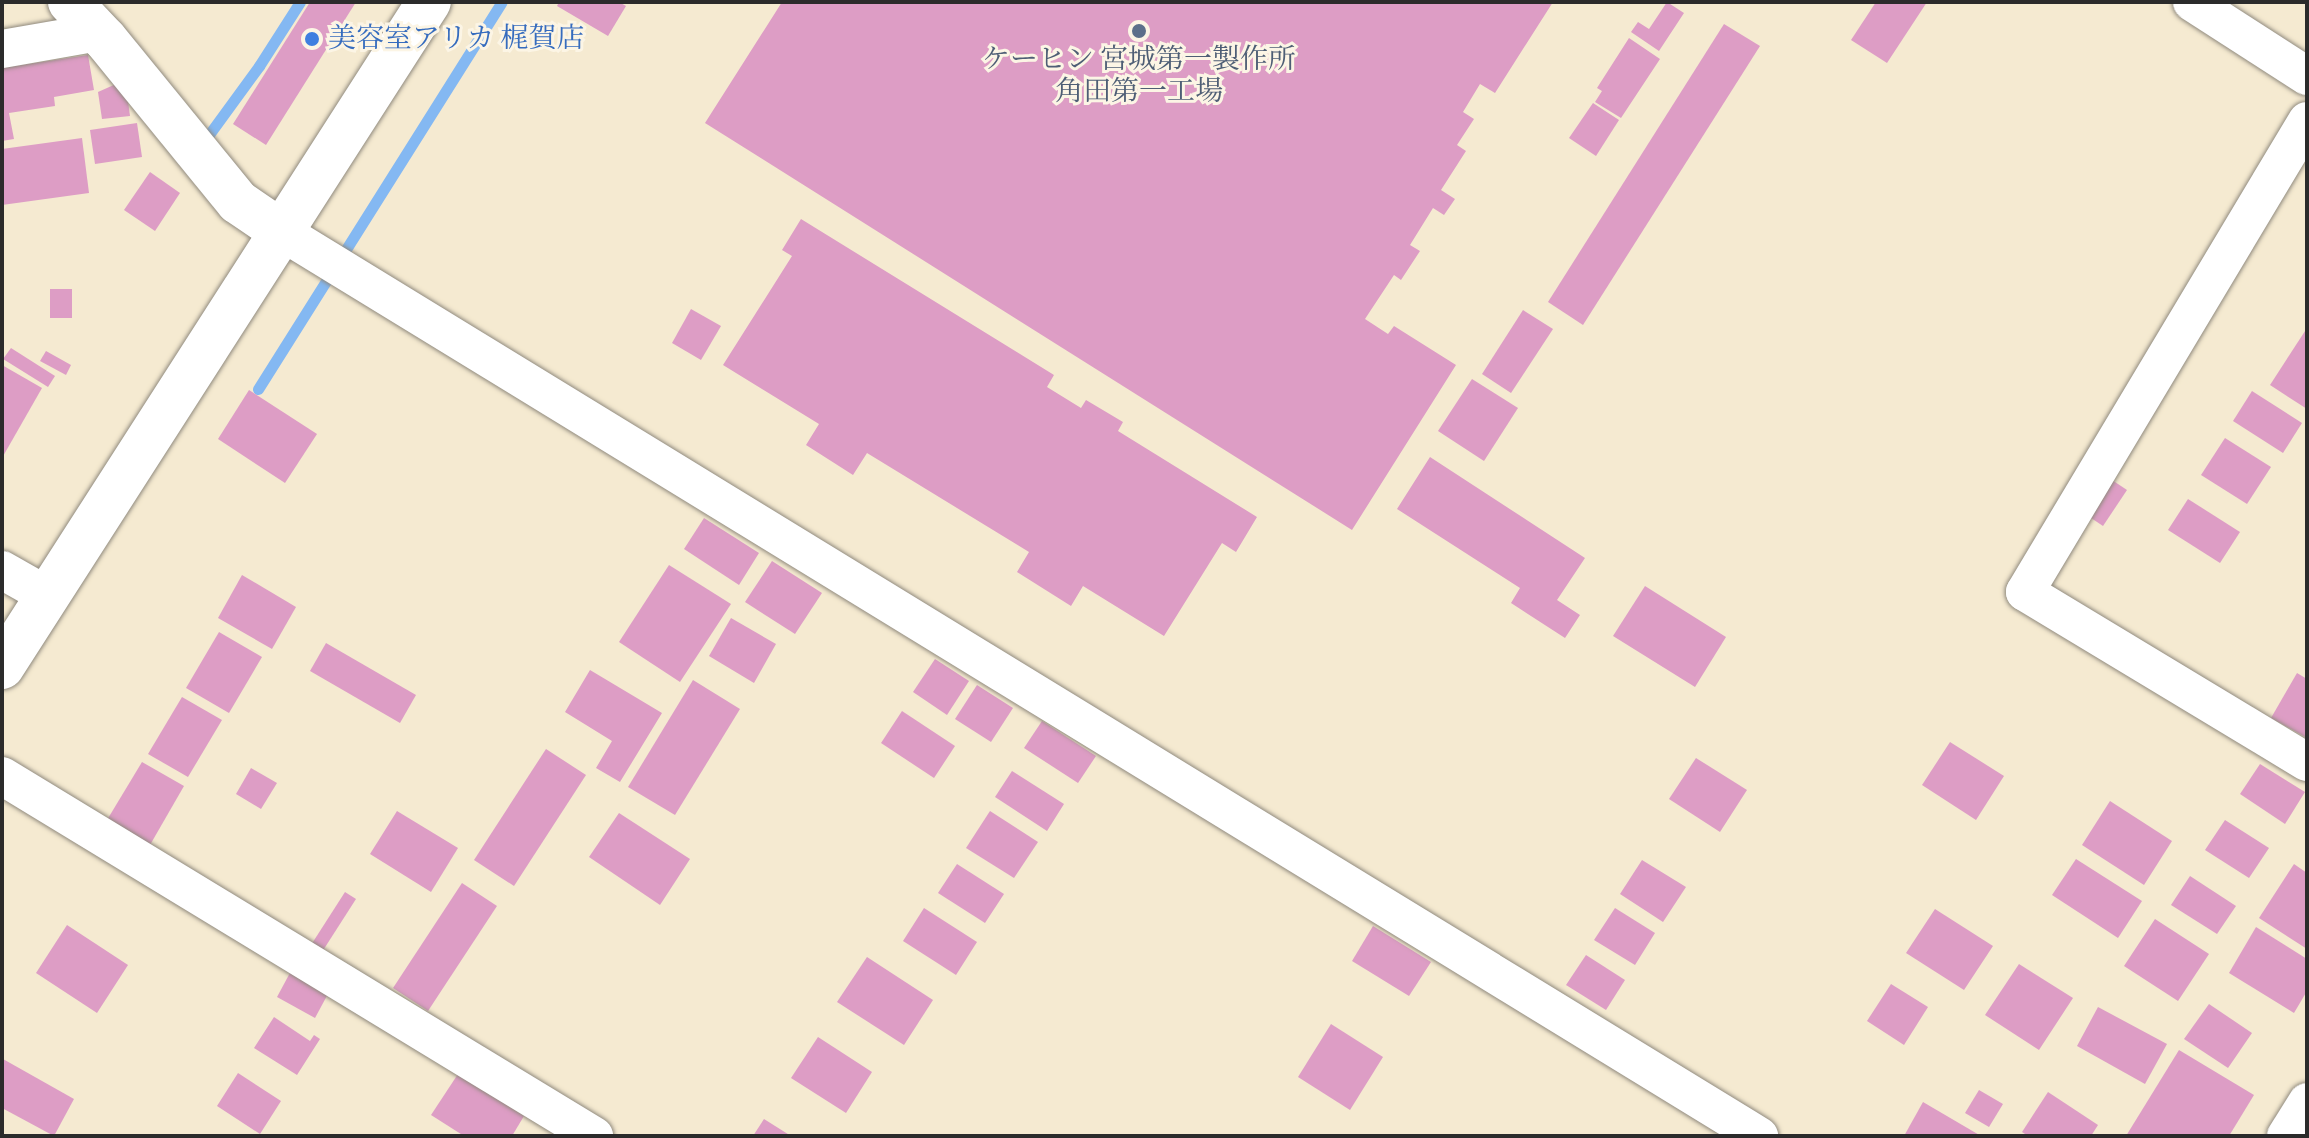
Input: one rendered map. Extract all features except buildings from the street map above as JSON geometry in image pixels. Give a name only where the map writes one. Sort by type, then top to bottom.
[{"type":"street","points":[[2,667],[429,2]]},
{"type":"street","points":[[2192,2],[2307,76]]},
{"type":"street","points":[[2,49],[85,17],[238,202],[282,232],[1759,1136]]},
{"type":"street","points":[[2307,121],[2025,592],[2307,762]]},
{"type":"street","points":[[2,570],[46,595]]},
{"type":"street","points":[[2,776],[594,1136]]},
{"type":"street","points":[[2286,1136],[2307,1102]]},
{"type":"waterway","points":[[205,140],[259,66],[300,2]]},
{"type":"waterway","points":[[258,389],[502,2]]},
{"type":"place","name":"ケーヒン 宮城第一製作所 角田第一工場","points":[[1139,31]]},
{"type":"place","name":"美容室アリカ 梶賀店","points":[[312,39]]}]
